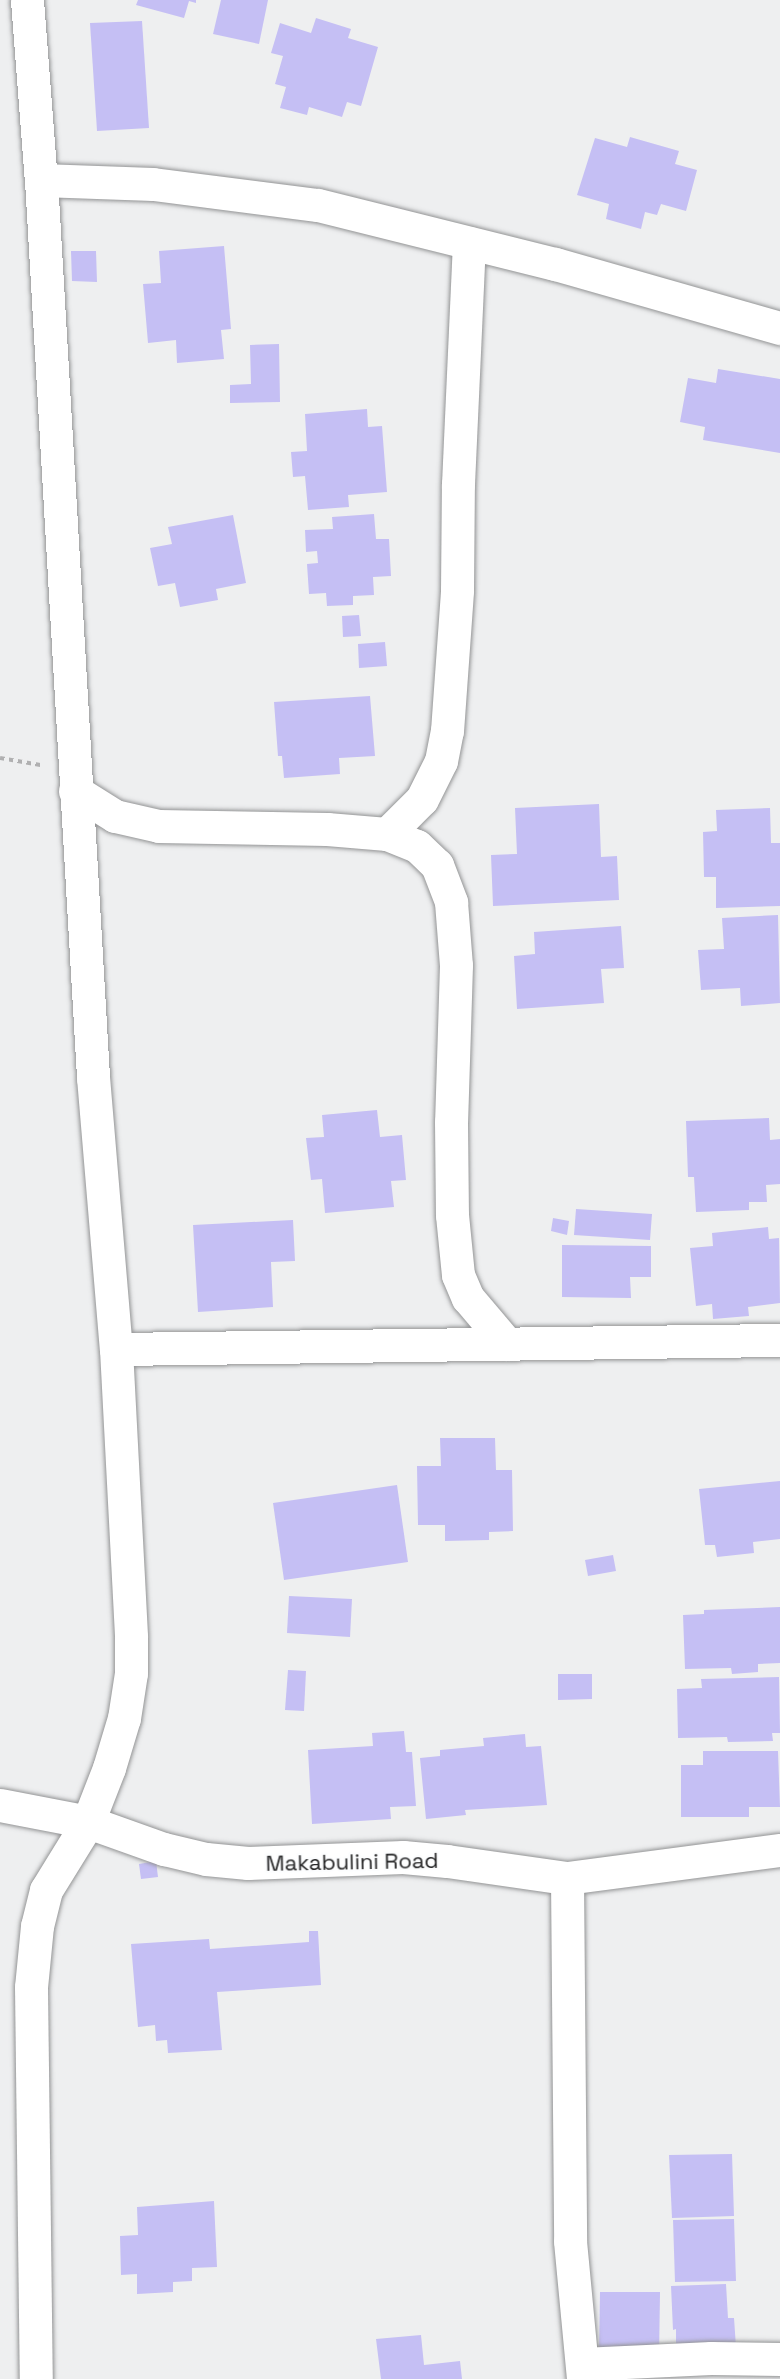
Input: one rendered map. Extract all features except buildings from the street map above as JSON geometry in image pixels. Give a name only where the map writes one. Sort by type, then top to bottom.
[{"type":"street","points":[[27,0],[41,180],[74,781],[93,1077],[117,1349],[131,1673],[124,1718],[109,1768],[88,1822],[46,1890],[36,1926],[31,1987],[36,2379]]},
{"type":"street","points":[[41,180],[153,184],[318,205],[577,270],[780,328]]},
{"type":"street","points":[[387,834],[422,799],[441,761],[447,732],[457,590],[459,462],[469,243]]},
{"type":"street","points":[[74,781],[115,816],[159,826],[327,829],[387,834],[417,846],[437,865],[451,902],[456,965],[451,1122],[452,1215],[458,1275],[468,1298],[507,1344]]},
{"type":"street","points":[[117,1349],[780,1340]]},
{"type":"street","name":"Makabulini Road","points":[[0,1805],[88,1822],[164,1849],[206,1859],[249,1863],[403,1857],[567,1878],[780,1850]]},
{"type":"street","points":[[567,1878],[570,2241],[582,2371],[711,2358],[780,2359]]},
{"type":"path","points":[[0,758],[74,781]]}]
